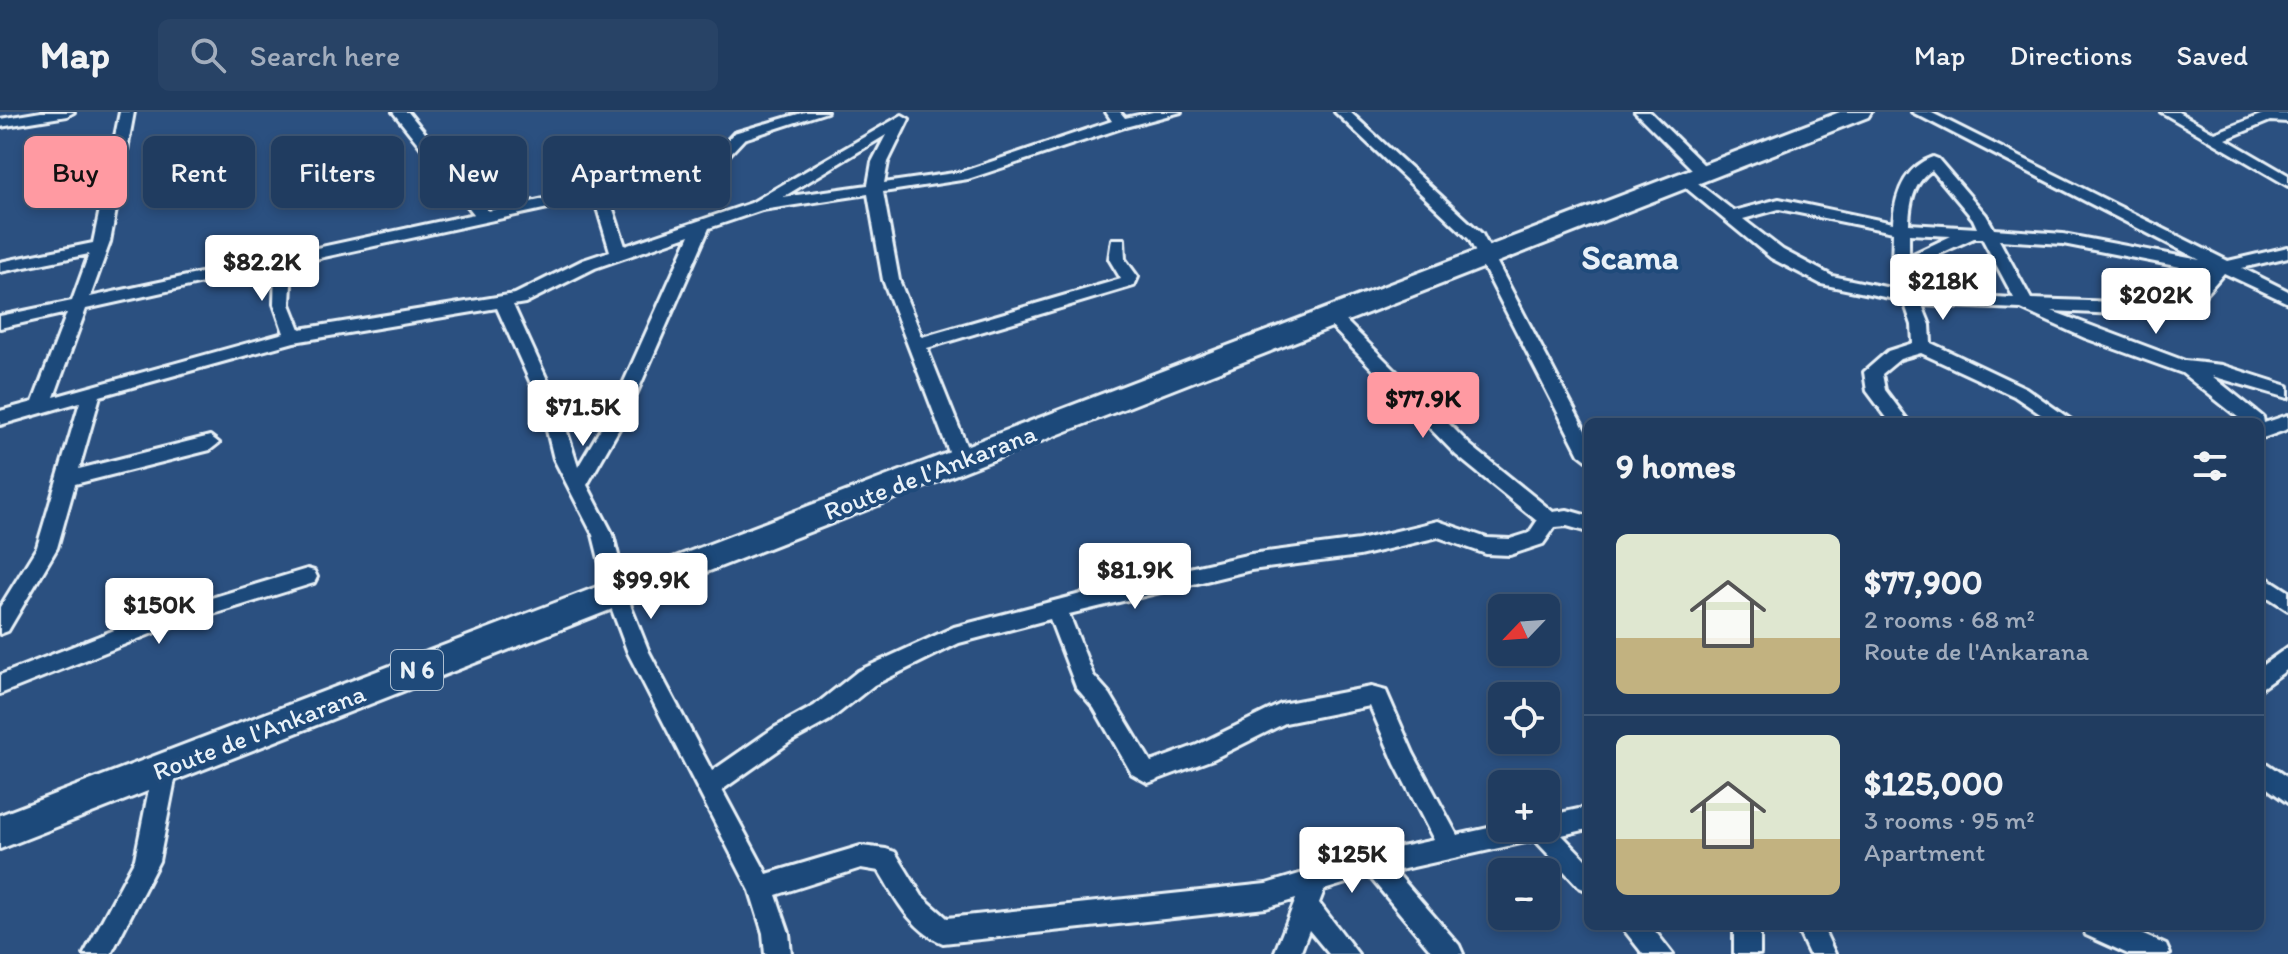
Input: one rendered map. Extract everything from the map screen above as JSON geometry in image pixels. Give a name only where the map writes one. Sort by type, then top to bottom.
[{"type":"main road","name":"Route de l'Ankarana","points":[[0,832],[1860,112]]},
{"type":"street","points":[[0,123],[67,112]]},
{"type":"street","points":[[41,406],[100,247],[127,112]]},
{"type":"street","points":[[400,112],[485,218]]},
{"type":"street","points":[[730,146],[739,136],[820,112]]},
{"type":"street","points":[[0,418],[294,336],[519,299],[589,264],[757,206],[963,176],[1117,118],[1174,112]]},
{"type":"street","points":[[1342,112],[1476,237],[1584,446]]},
{"type":"street","points":[[1642,112],[1731,217],[1777,254],[1827,280],[1912,297],[2028,307],[2118,308],[2143,296],[2196,294],[2222,268]]},
{"type":"street","points":[[1919,112],[2222,268],[2287,297]]},
{"type":"street","points":[[2168,112],[2288,181]]},
{"type":"street","points":[[904,116],[880,162],[875,189],[891,280],[962,460]]},
{"type":"street","points":[[757,206],[904,116]]},
{"type":"street","points":[[2214,139],[2268,117],[2288,118]]},
{"type":"street","points":[[1922,346],[1921,325],[1900,266],[1904,228],[1902,203],[1907,185],[1917,171],[1933,162],[2028,307],[2183,367],[2260,418]]},
{"type":"street","points":[[1731,217],[1779,204],[1904,228],[2063,239],[2222,268],[2288,252]]},
{"type":"street","points":[[0,322],[543,205]]},
{"type":"street","points":[[605,208],[619,254]]},
{"type":"street","points":[[578,484],[619,413],[702,225]]},
{"type":"street","points":[[1900,266],[1981,233]]},
{"type":"street","points":[[917,345],[1128,282],[1130,277],[1117,259],[1118,243]]},
{"type":"street","points":[[0,267],[100,247]]},
{"type":"street","points":[[284,261],[282,304],[294,336]]},
{"type":"street","points":[[503,302],[550,406],[564,459],[603,535],[639,653],[711,785],[761,888],[776,933],[778,954]]},
{"type":"street","points":[[1332,317],[1463,450],[1549,520],[1567,518],[1584,523]]},
{"type":"street","points":[[1897,418],[1876,391],[1873,372],[1894,355],[1922,346],[2020,392],[2059,418]]},
{"type":"street","points":[[2183,367],[2222,371],[2288,392]]},
{"type":"street","points":[[0,625],[47,548],[92,392]]},
{"type":"street","points":[[67,479],[210,443]]},
{"type":"street","points":[[711,785],[782,735],[822,713],[866,678],[912,653],[954,636],[1056,608],[1251,562],[1359,548],[1438,529],[1486,546],[1510,547],[1536,539],[1549,520]]},
{"type":"street","points":[[0,685],[153,624],[307,577]]},
{"type":"street","points":[[2264,584],[2288,602]]},
{"type":"street","points":[[1056,608],[1084,680],[1102,701],[1140,767],[1148,773],[1205,752],[1281,714],[1371,696],[1378,698],[1384,708],[1403,757],[1451,848]]},
{"type":"street","points":[[2264,677],[2288,656]]},
{"type":"street","points":[[97,954],[147,861],[165,769]]},
{"type":"street","points":[[2264,772],[2288,792]]},
{"type":"street","points":[[1560,825],[1584,819]]},
{"type":"street","points":[[761,888],[861,857],[886,860],[913,904],[943,931],[1266,896],[1374,864],[1488,841]]},
{"type":"street","points":[[1553,842],[1584,875]]},
{"type":"street","points":[[1374,864],[1450,954]]},
{"type":"street","points":[[1287,954],[1315,881]]},
{"type":"street","points":[[1305,906],[1345,954]]},
{"type":"street","points":[[1638,930],[1660,954]]},
{"type":"street","points":[[1747,930],[1747,954]]},
{"type":"street","points":[[1811,930],[1822,954]]},
{"type":"street","points":[[2104,930],[2157,954]]},
{"type":"district","name":"Scama","points":[[1630,257]]}]
